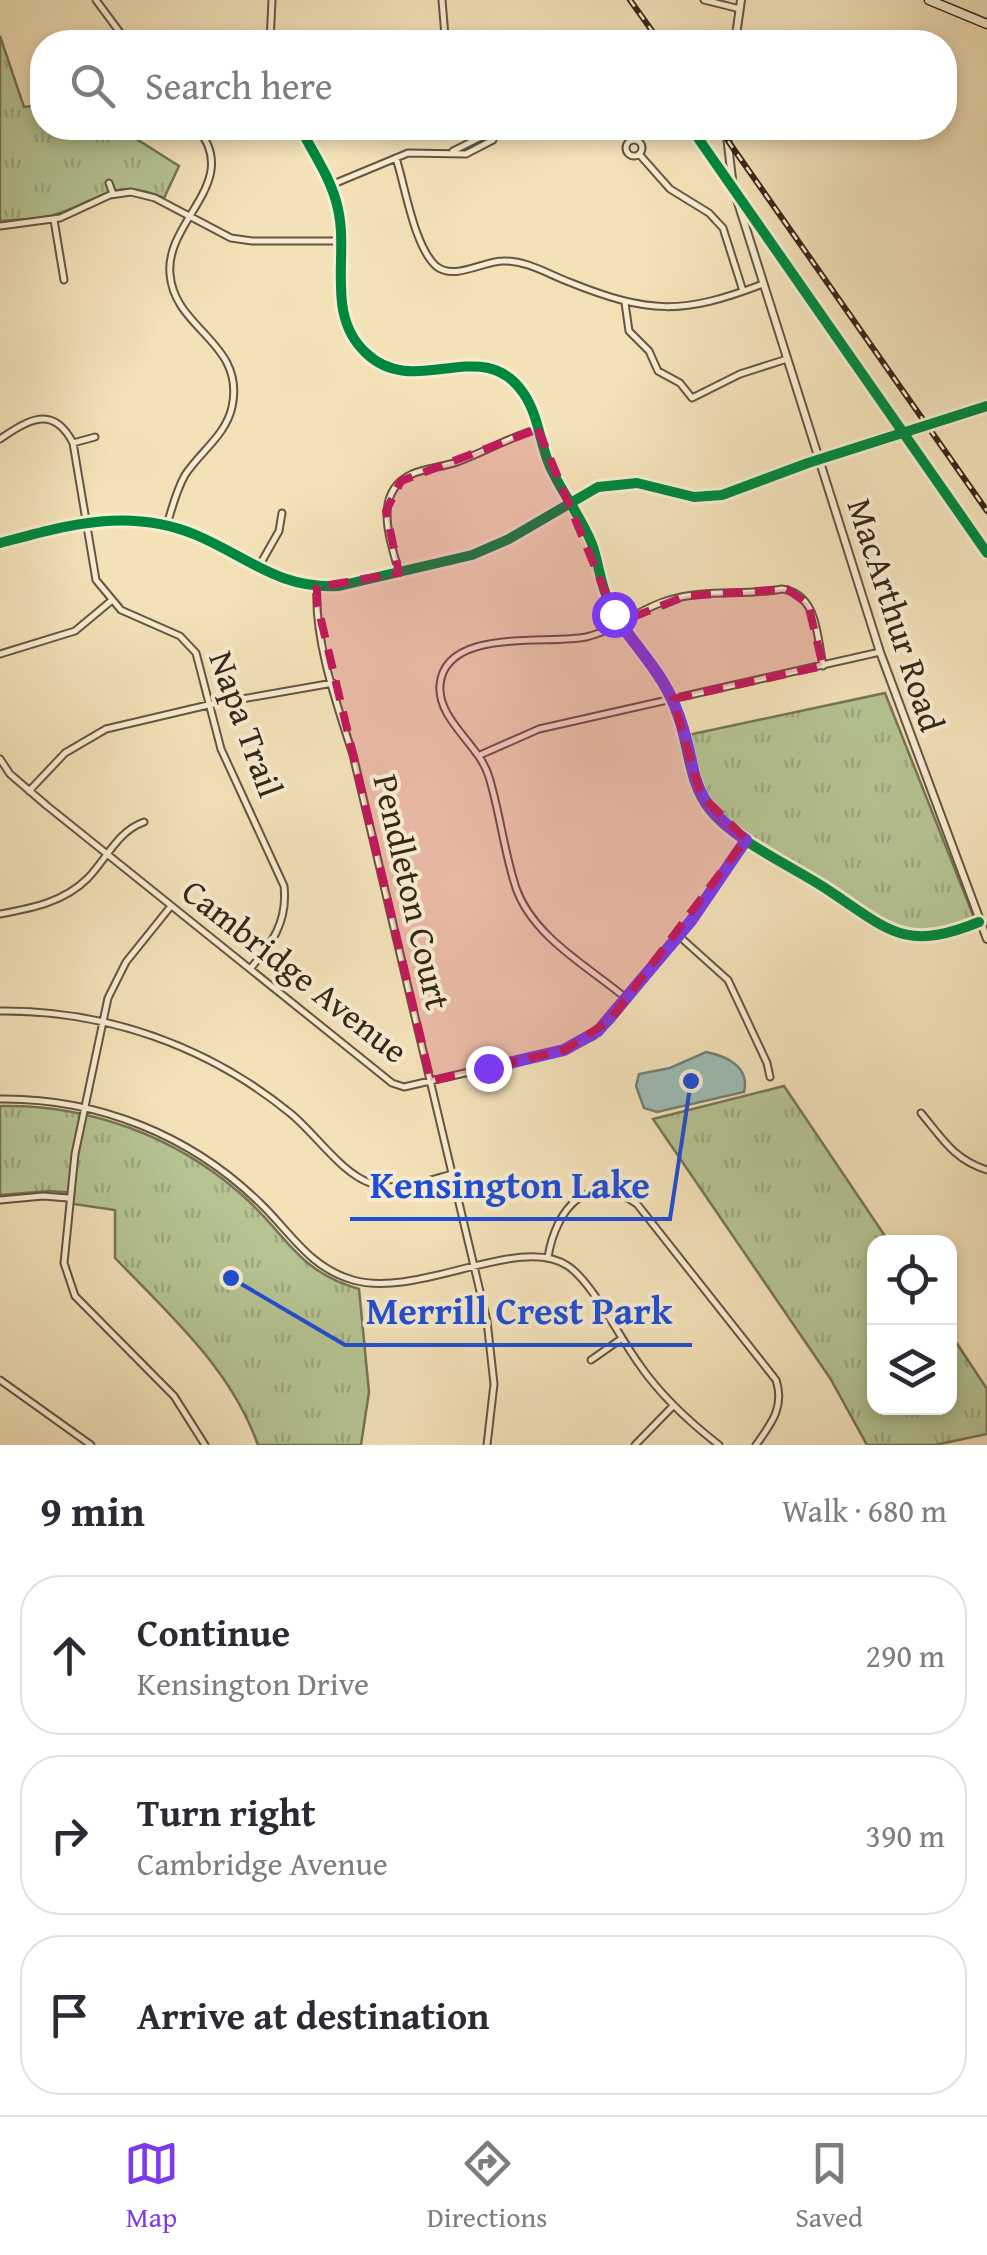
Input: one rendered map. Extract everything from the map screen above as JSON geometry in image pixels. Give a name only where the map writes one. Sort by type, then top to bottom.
[{"type":"main road","points":[[929,0],[987,24]]},
{"type":"street","points":[[271,30],[272,0]]},
{"type":"street","points":[[442,0],[445,30]]},
{"type":"street","points":[[704,0],[740,4],[737,30]]},
{"type":"street","points":[[102,2],[120,30]]},
{"type":"street","points":[[167,525],[186,475],[223,430],[234,393],[227,360],[180,306],[171,285],[171,256],[211,174],[210,150],[204,140]]},
{"type":"street","points":[[306,140],[331,186],[340,215],[342,311],[350,332],[364,352],[386,367],[428,372],[463,365],[499,372],[521,389],[550,466],[592,544],[606,596],[672,699],[701,795],[715,816],[746,840],[899,933],[932,938],[979,922]]},
{"type":"street","points":[[331,186],[408,153],[453,151],[475,140]]},
{"type":"street","name":"MacArthur Road","points":[[727,140],[732,187],[880,652],[987,939]]},
{"type":"street","points":[[640,154],[670,189],[708,213],[723,228],[743,291]]},
{"type":"street","points":[[396,158],[421,243],[434,264],[450,272],[502,261],[524,264],[625,303],[661,308],[698,304],[763,284]]},
{"type":"street","points":[[109,183],[113,194]]},
{"type":"street","points":[[0,226],[54,220],[113,194],[147,195],[220,234],[243,240],[341,240]]},
{"type":"street","points":[[54,220],[64,280]]},
{"type":"street","points":[[625,303],[629,332],[649,351],[658,371],[680,383],[692,398],[740,374],[786,359]]},
{"type":"street","points":[[0,543],[84,521],[129,519],[167,525],[208,540],[286,581],[317,587],[338,586],[489,548],[598,487],[623,482],[683,496],[713,497],[987,406]]},
{"type":"street","points":[[0,439],[26,422],[39,419],[60,426],[73,443],[93,570],[111,601],[74,632],[0,654]]},
{"type":"street","points":[[400,573],[386,511],[391,493],[401,481],[538,429]]},
{"type":"street","points":[[73,443],[95,436]]},
{"type":"street","points":[[258,568],[278,531],[282,512]]},
{"type":"street","name":"Pendleton Court","points":[[317,587],[318,620],[332,684],[354,755],[493,1356],[488,1445]]},
{"type":"street","points":[[628,998],[554,940],[529,914],[516,888],[497,802],[480,755],[442,702],[441,681],[451,661],[470,649],[526,640],[584,637],[662,602],[686,596],[787,590],[800,595],[808,604],[824,666]]},
{"type":"street","name":"Napa Trail","points":[[111,601],[127,614],[180,636],[191,645],[200,664],[221,749],[284,886],[286,909],[279,931],[250,969]]},
{"type":"street","points":[[480,755],[540,729],[880,652]]},
{"type":"street","points":[[30,791],[65,753],[92,735],[131,721],[332,684]]},
{"type":"street","name":"Cambridge Avenue","points":[[0,759],[10,774],[171,906],[392,1083],[404,1087],[575,1046],[598,1031],[679,936],[746,840]]},
{"type":"street","points":[[0,914],[36,907],[65,895],[86,879],[128,828],[144,822]]},
{"type":"street","points":[[171,906],[118,974],[102,1022],[68,1198],[64,1258],[71,1290],[174,1396],[204,1445]]},
{"type":"street","points":[[679,936],[720,971],[734,990],[770,1078]]},
{"type":"street","points":[[0,1011],[52,1013],[102,1022],[186,1048],[247,1081],[292,1114],[350,1171],[368,1182],[398,1187],[452,1174]]},
{"type":"street","points":[[0,1099],[43,1100],[147,1127],[212,1163],[259,1201],[306,1254],[334,1273],[369,1284],[395,1285],[528,1256],[548,1256],[578,1274],[621,1339],[673,1406],[718,1445]]},
{"type":"street","points":[[921,1113],[951,1151],[969,1164],[987,1170]]},
{"type":"street","points":[[548,1256],[558,1219],[574,1201],[602,1192],[622,1195],[637,1204],[776,1380],[778,1410],[756,1445]]},
{"type":"street","points":[[0,1200],[68,1198]]},
{"type":"street","points":[[592,1360],[621,1339]]},
{"type":"street","points":[[0,1390],[2,1381],[91,1445]]},
{"type":"street","points":[[635,1445],[673,1406]]},
{"type":"highlighted area","points":[[538,429],[618,623],[686,596],[787,589],[808,604],[823,666],[673,699],[701,795],[746,839],[610,1020],[565,1050],[431,1081],[317,603],[317,587],[399,573],[386,511],[401,481]]},
{"type":"green space","points":[[0,36],[24,107],[30,106],[30,140],[138,140],[179,166],[164,198],[133,189],[121,190],[50,216],[0,221]]},
{"type":"green space","points":[[885,693],[973,915],[972,919],[939,930],[917,933],[884,923],[720,817],[699,785],[688,735]]},
{"type":"green space","points":[[784,1086],[884,1235],[867,1235],[867,1415],[957,1415],[957,1344],[987,1389],[987,1434],[935,1445],[867,1445],[830,1378],[653,1119]]},
{"type":"green space","points":[[0,1106],[66,1111],[159,1140],[215,1173],[241,1194],[306,1262],[359,1289],[369,1392],[361,1445],[258,1445],[246,1417],[215,1367],[115,1258],[115,1210],[73,1204],[74,1193],[0,1195]]},
{"type":"water","points":[[706,1052],[722,1056],[740,1069],[744,1092],[657,1112],[644,1108],[636,1086],[639,1074],[670,1068]]},
{"type":"railway","points":[[630,0],[651,30]]},
{"type":"railway","points":[[727,140],[987,511]]},
{"type":"cycle path","points":[[307,140],[327,177],[338,209],[342,303],[353,338],[385,366],[406,371],[489,368],[507,376],[524,394],[549,464],[592,544],[609,602],[674,704],[696,786],[710,810],[749,843],[899,933],[933,935],[979,922]]},
{"type":"cycle path","points":[[699,140],[987,553]]},
{"type":"cycle path","points":[[0,543],[74,525],[122,520],[147,522],[196,535],[281,577],[317,586],[339,586],[472,555],[509,539],[598,487],[637,483],[694,497],[722,495],[987,406]]},
{"type":"place","name":"Kensington Lake","points":[[691,1081]]},
{"type":"place","name":"Merrill Crest Park","points":[[231,1278]]},
{"type":"route","points":[[488,1068],[564,1050],[598,1031],[691,921],[746,840],[710,811],[694,777],[676,706],[654,666],[614,614]]}]
